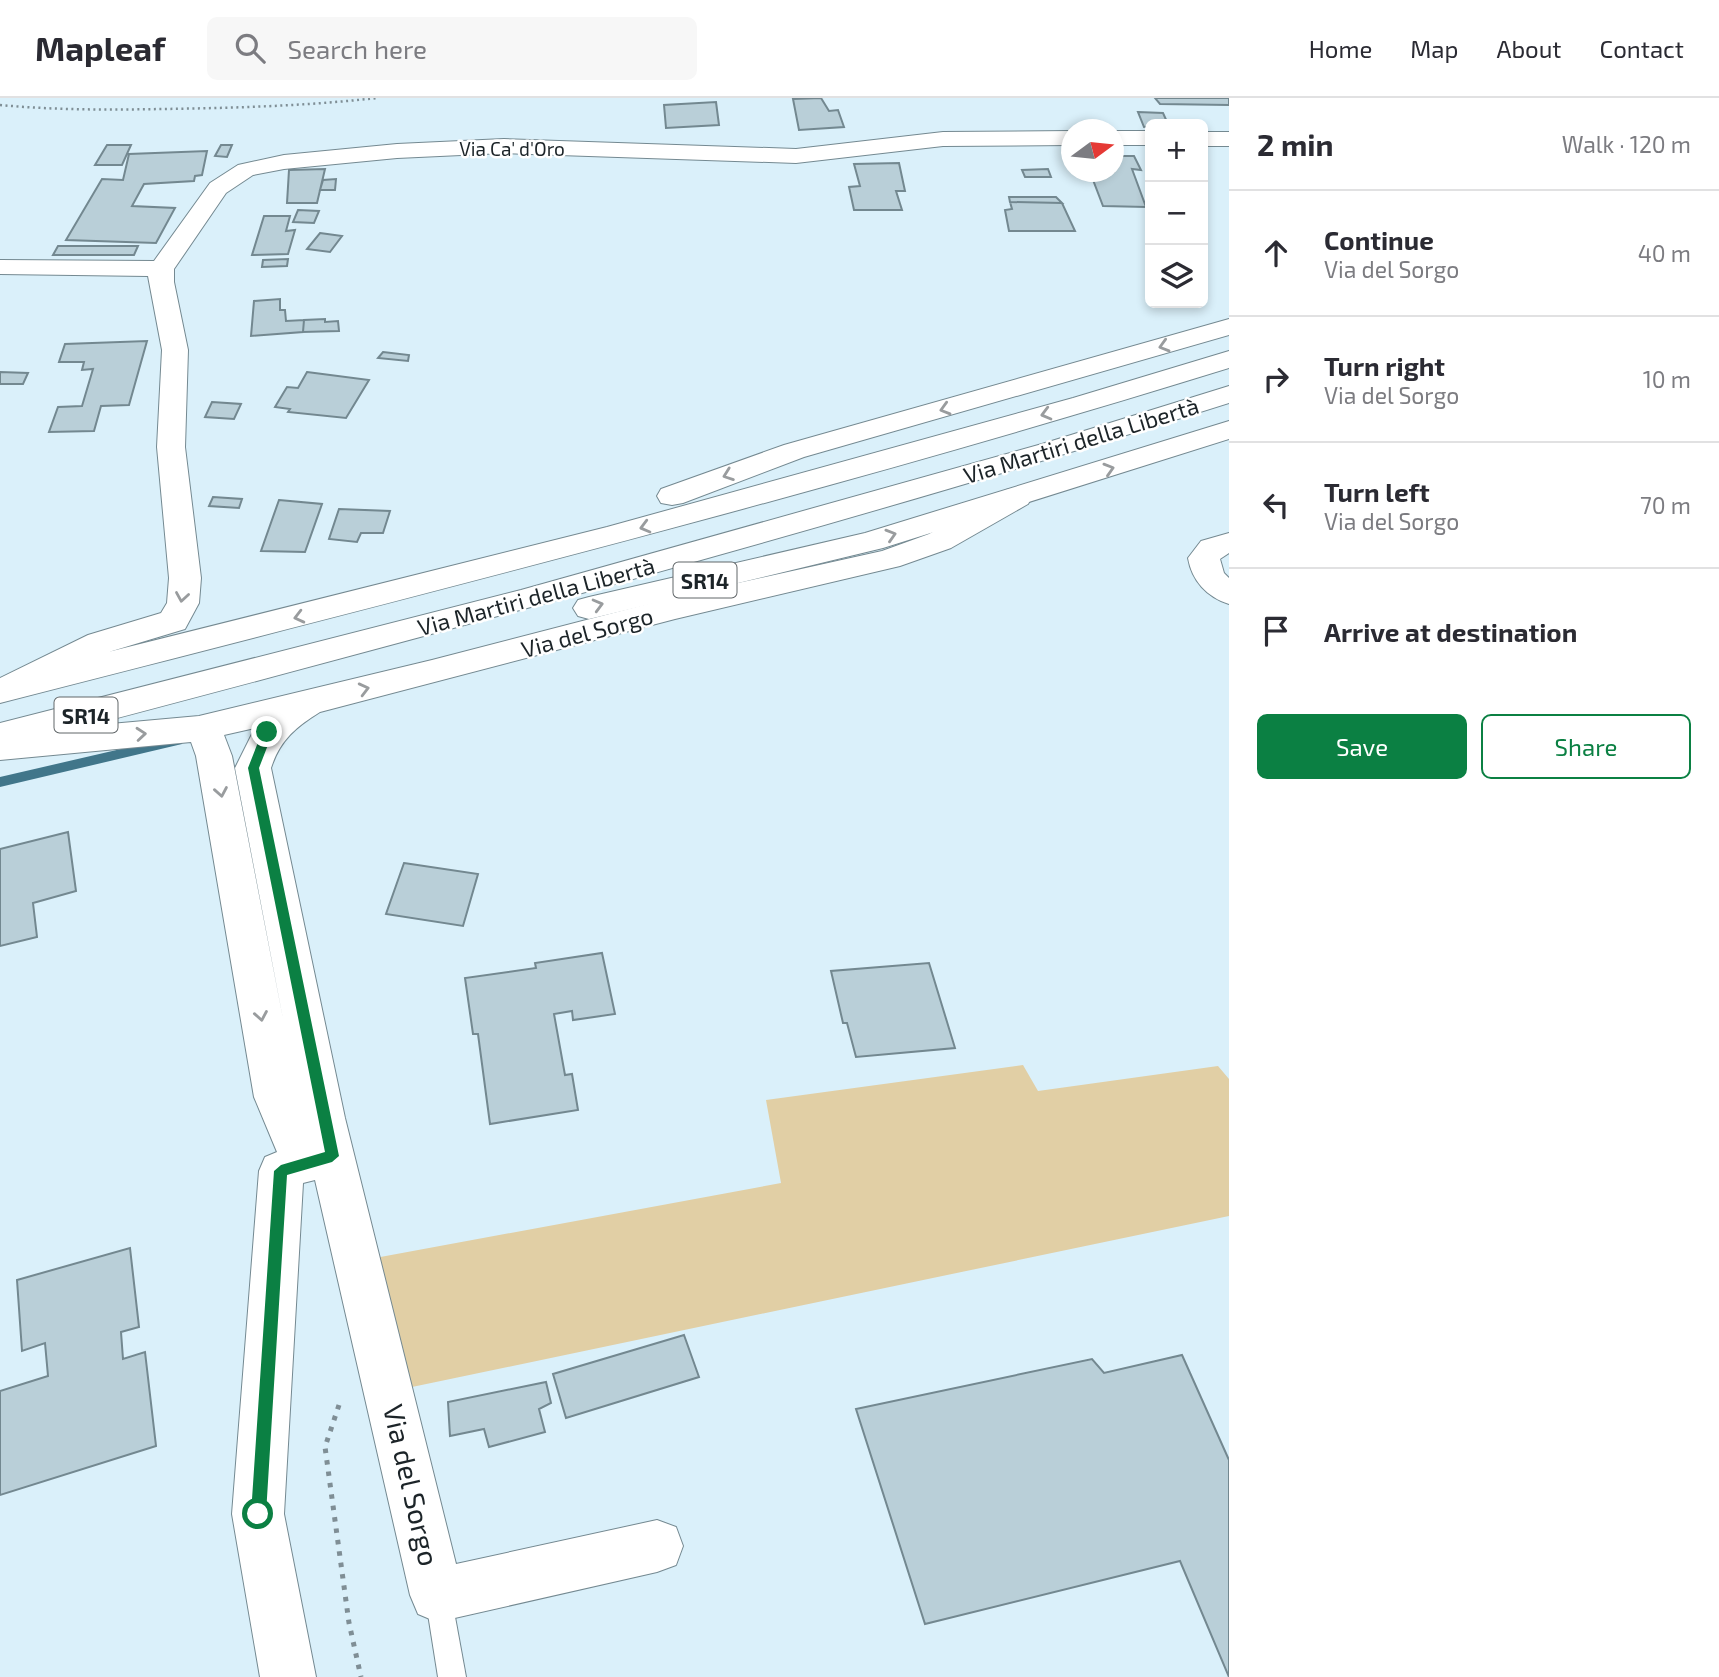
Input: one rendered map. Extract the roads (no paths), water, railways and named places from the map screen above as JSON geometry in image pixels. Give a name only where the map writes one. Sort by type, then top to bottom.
[{"type":"street","name":"Via Ca' d'Oro","points":[[162,269],[218,188],[246,170],[284,162],[397,151],[504,146],[796,156],[943,139],[1061,138]]},
{"type":"street","points":[[1124,138],[1145,138]]},
{"type":"street","points":[[1208,139],[1229,139]]},
{"type":"street","points":[[0,267],[162,269],[161,282],[175,351],[171,447],[185,578],[183,603],[173,621],[100,643],[1,691]]},
{"type":"street","name":"SR14","points":[[366,600],[569,524],[658,501],[794,451],[1229,327]]},
{"type":"street","name":"Via Martiri della Libertà","points":[[1,691],[366,600],[806,482],[1083,404],[1229,359]]},
{"type":"street","name":"Via Martiri della Libertà","points":[[0,736],[525,600],[1052,450],[1229,394]]},
{"type":"street","name":"SR14","points":[[172,693],[466,641],[608,603],[808,558],[1229,430]]},
{"type":"street","name":"Via del Sorgo","points":[[0,747],[199,729],[675,608],[889,559],[940,541],[1017,496]]},
{"type":"street","points":[[1229,543],[1212,548],[1204,558],[1206,573],[1219,588],[1229,593]]},
{"type":"street","name":"Via del Sorgo","points":[[309,702],[267,732],[253,768],[318,1159],[384,1364],[438,1595],[657,1546]]},
{"type":"street","name":"Via del Sorgo","points":[[199,729],[208,739],[214,756],[276,1097],[318,1159]]},
{"type":"street","points":[[288,1677],[258,1514],[281,1171],[318,1159]]},
{"type":"lane","points":[[438,1595],[452,1677]]},
{"type":"waterway","points":[[0,782],[177,741]]}]
